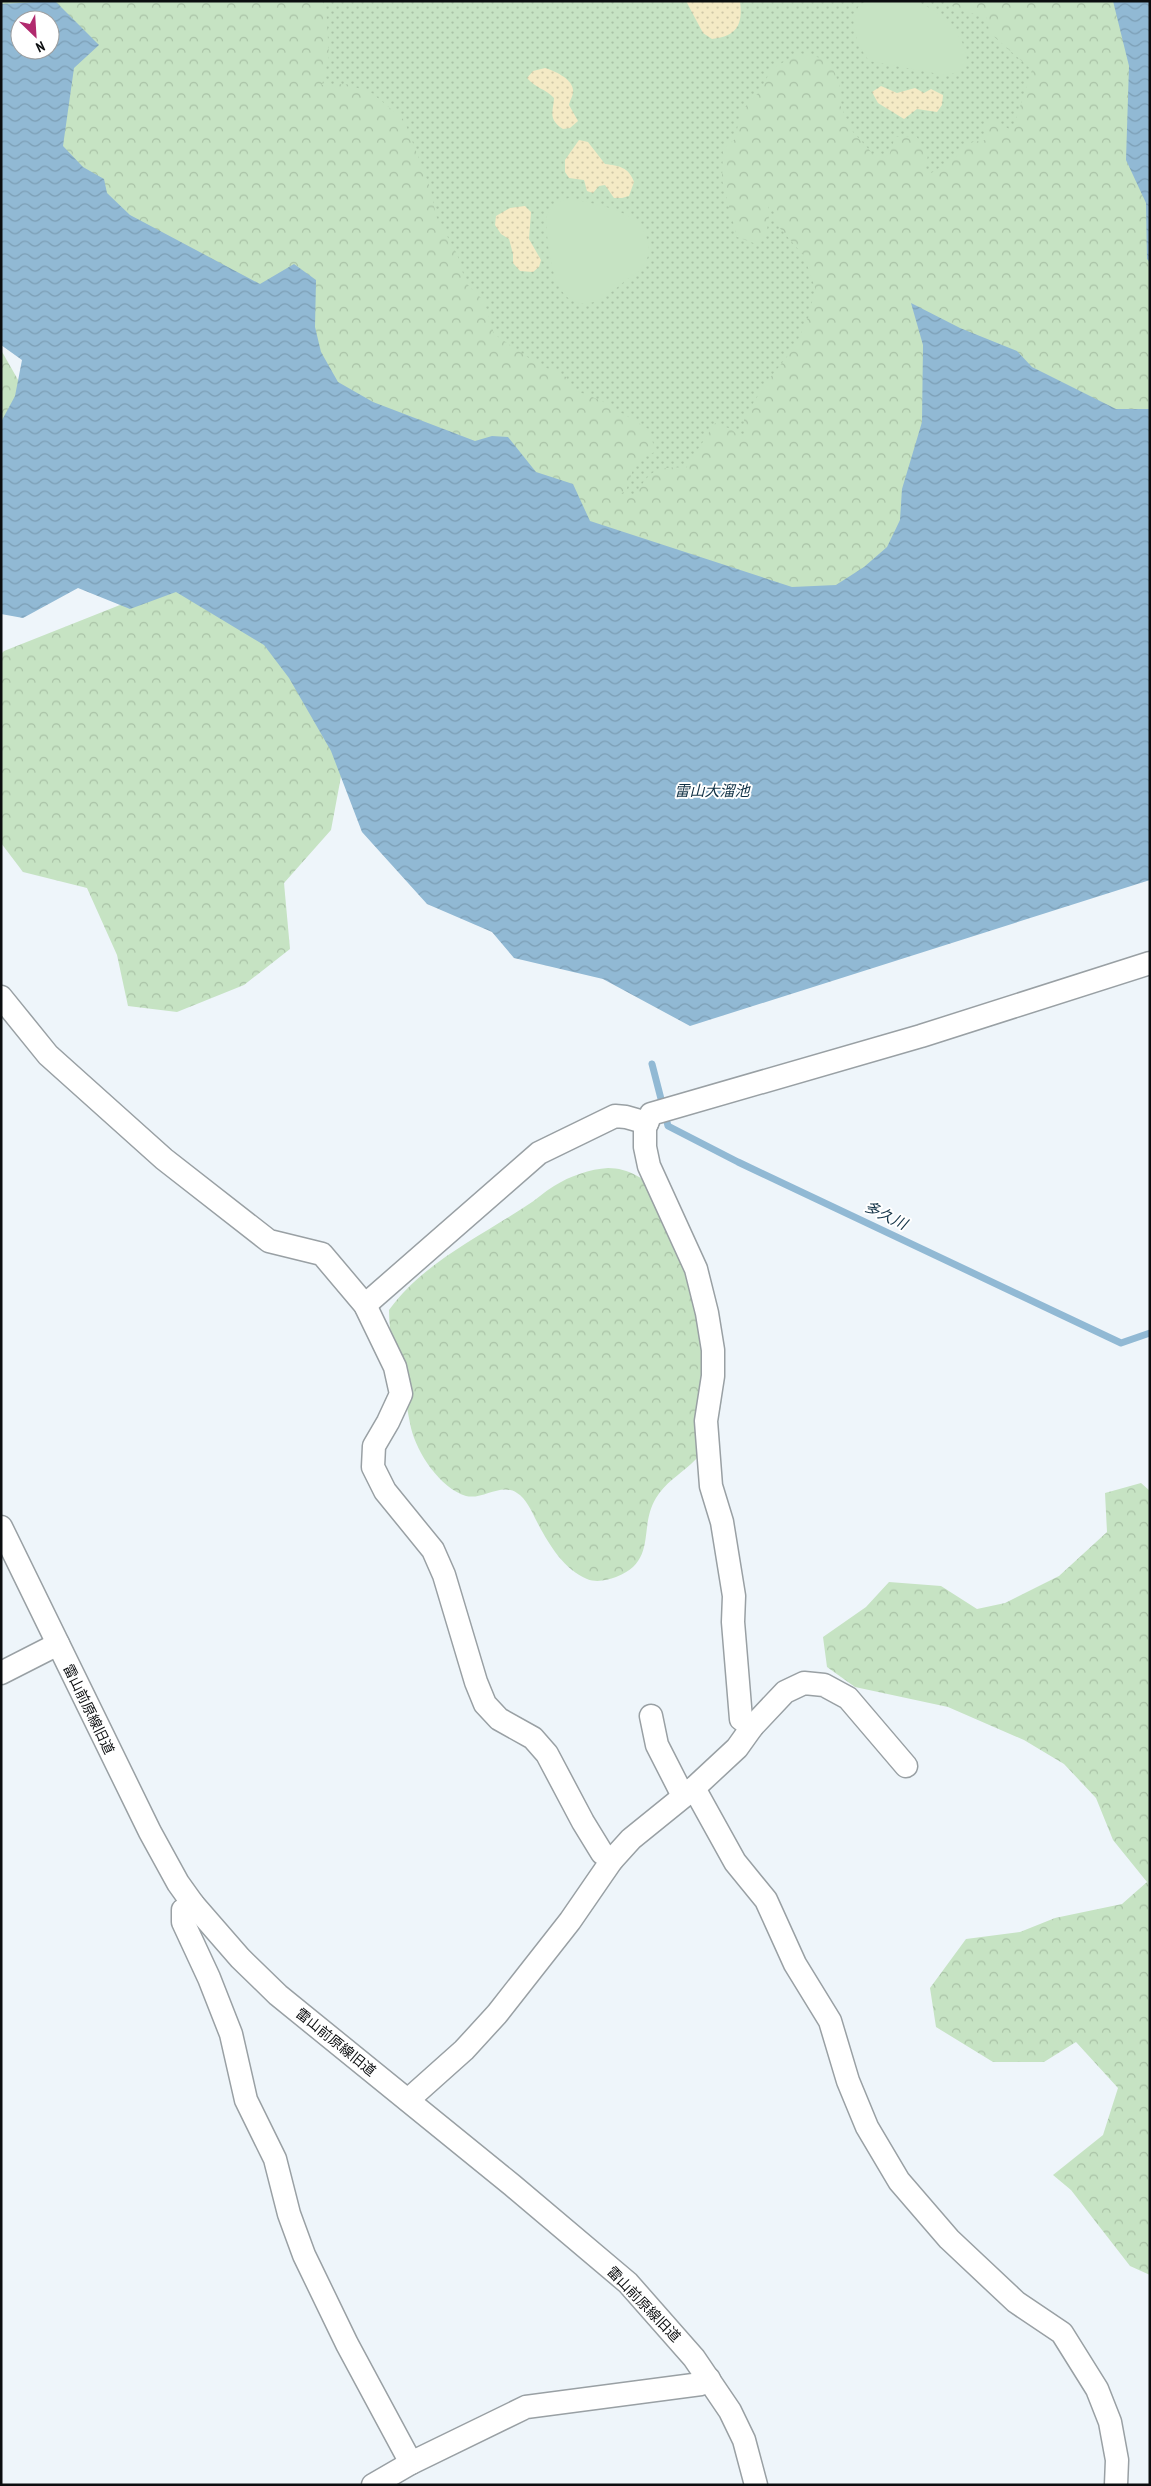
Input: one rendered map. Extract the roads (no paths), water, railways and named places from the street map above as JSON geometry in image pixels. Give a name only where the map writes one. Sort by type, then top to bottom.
[{"type":"street","points":[[366,1306],[539,1153],[615,1116],[649,1119],[673,1107],[921,1036],[1150,963]]},
{"type":"street","points":[[1,997],[48,1056],[164,1159],[268,1240],[322,1254],[366,1306],[395,1366],[401,1394],[374,1446],[373,1467],[385,1491],[433,1550],[444,1575],[484,1704],[498,1719],[533,1738],[547,1754],[583,1822],[602,1853],[612,1860]]},
{"type":"street","points":[[649,1119],[645,1147],[649,1166],[696,1269],[707,1313],[713,1350],[713,1376],[706,1421],[711,1486],[722,1522],[734,1596],[732,1622],[741,1719],[752,1727]]},
{"type":"street","name":"雷山前原線旧道","points":[[1,1527],[161,1855],[193,1904],[240,1958],[278,1995],[408,2100],[628,2283],[663,2321],[709,2379],[730,2410],[744,2440],[756,2485]]},
{"type":"street","points":[[1,1673],[58,1644]]},
{"type":"street","points":[[408,2100],[464,2050],[497,2014],[570,1921],[612,1860],[631,1839],[737,1748],[752,1727],[785,1692],[804,1683],[824,1685],[848,1698],[906,1766]]},
{"type":"street","points":[[651,1716],[657,1746],[735,1862],[766,1900],[794,1964],[830,2021],[848,2080],[867,2127],[898,2181],[949,2239],[1016,2302],[1062,2333],[1097,2389],[1110,2422],[1117,2460],[1116,2485]]},
{"type":"street","points":[[193,1904],[183,1910],[183,1922],[209,1978],[231,2034],[246,2100],[275,2159],[289,2214],[304,2255],[347,2344],[411,2463]]},
{"type":"street","points":[[373,2485],[411,2463],[526,2407],[701,2384],[709,2379]]},
{"type":"water","name":"雷山大溜池","points":[[55,1],[99,45],[74,68],[63,146],[83,167],[104,179],[107,193],[130,215],[260,284],[294,264],[316,280],[315,327],[321,352],[338,382],[373,402],[475,441],[492,436],[508,437],[536,472],[573,484],[590,521],[792,587],[836,585],[864,567],[887,547],[900,520],[902,489],[922,422],[923,345],[911,303],[960,328],[1017,351],[1032,367],[1116,409],[1150,409],[1150,880],[690,1026],[603,979],[514,958],[492,932],[427,904],[362,832],[331,751],[289,678],[264,645],[176,592],[130,609],[78,588],[23,618],[1,614],[1,422],[15,396],[22,360],[1,345],[1,4]]},
{"type":"water","points":[[1113,1],[1150,1],[1150,263],[1147,259],[1146,203],[1126,160],[1129,66]]},
{"type":"waterway","name":"多久川","points":[[652,1064],[668,1126],[738,1162],[1121,1343],[1150,1333]]}]
